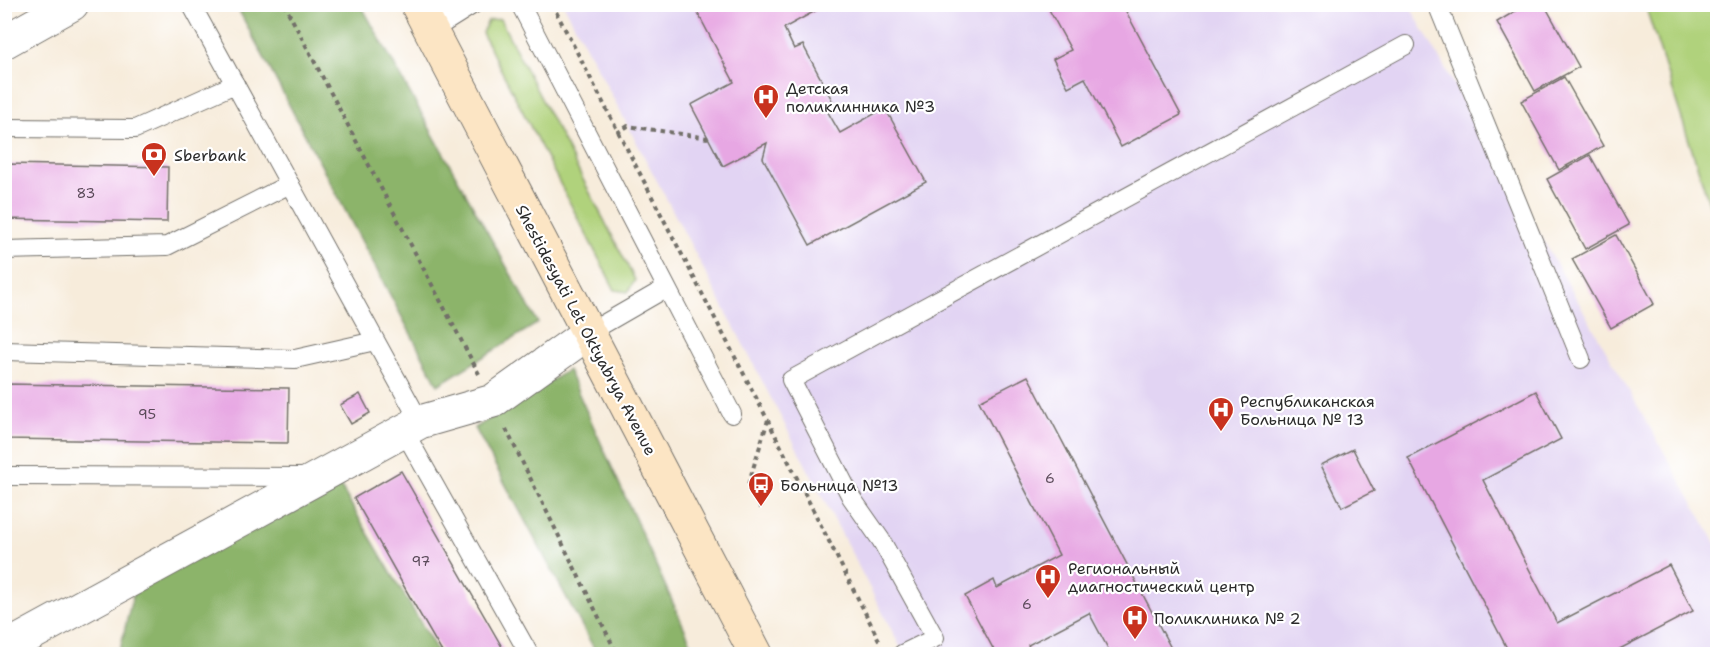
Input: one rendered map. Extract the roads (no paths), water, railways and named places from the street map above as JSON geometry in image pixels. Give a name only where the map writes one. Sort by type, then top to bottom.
[{"type":"main road","name":"Shestidesyati Let Oktyabrya Avenue","points":[[424,18],[756,654]]},
{"type":"street","points":[[4,42],[72,4]]},
{"type":"street","points":[[4,649],[412,427],[493,401],[588,333]]},
{"type":"lane","points":[[191,4],[375,341],[412,427],[529,654]]},
{"type":"lane","points":[[424,18],[474,4]]},
{"type":"lane","points":[[520,4],[732,414]]},
{"type":"lane","points":[[1437,4],[1581,359]]},
{"type":"lane","points":[[902,654],[935,638],[881,540],[851,497],[791,380],[1406,45]]},
{"type":"lane","points":[[4,128],[135,129],[235,84]]},
{"type":"lane","points":[[4,250],[167,246],[290,184]]},
{"type":"lane","points":[[588,333],[666,288]]},
{"type":"lane","points":[[4,351],[295,359],[375,341]]},
{"type":"lane","points":[[4,476],[320,477]]},
{"type":"place","name":"Детская поликлинника №3","points":[[766,120]]},
{"type":"place","name":"Sberbank","points":[[154,178]]},
{"type":"place","name":"Республиканская Больница № 13","points":[[1221,433]]},
{"type":"place","name":"Больница №13","points":[[761,508]]},
{"type":"place","name":"Региональный диагностический центр","points":[[1048,600]]},
{"type":"place","name":"Поликлиника № 2","points":[[1135,641]]}]
